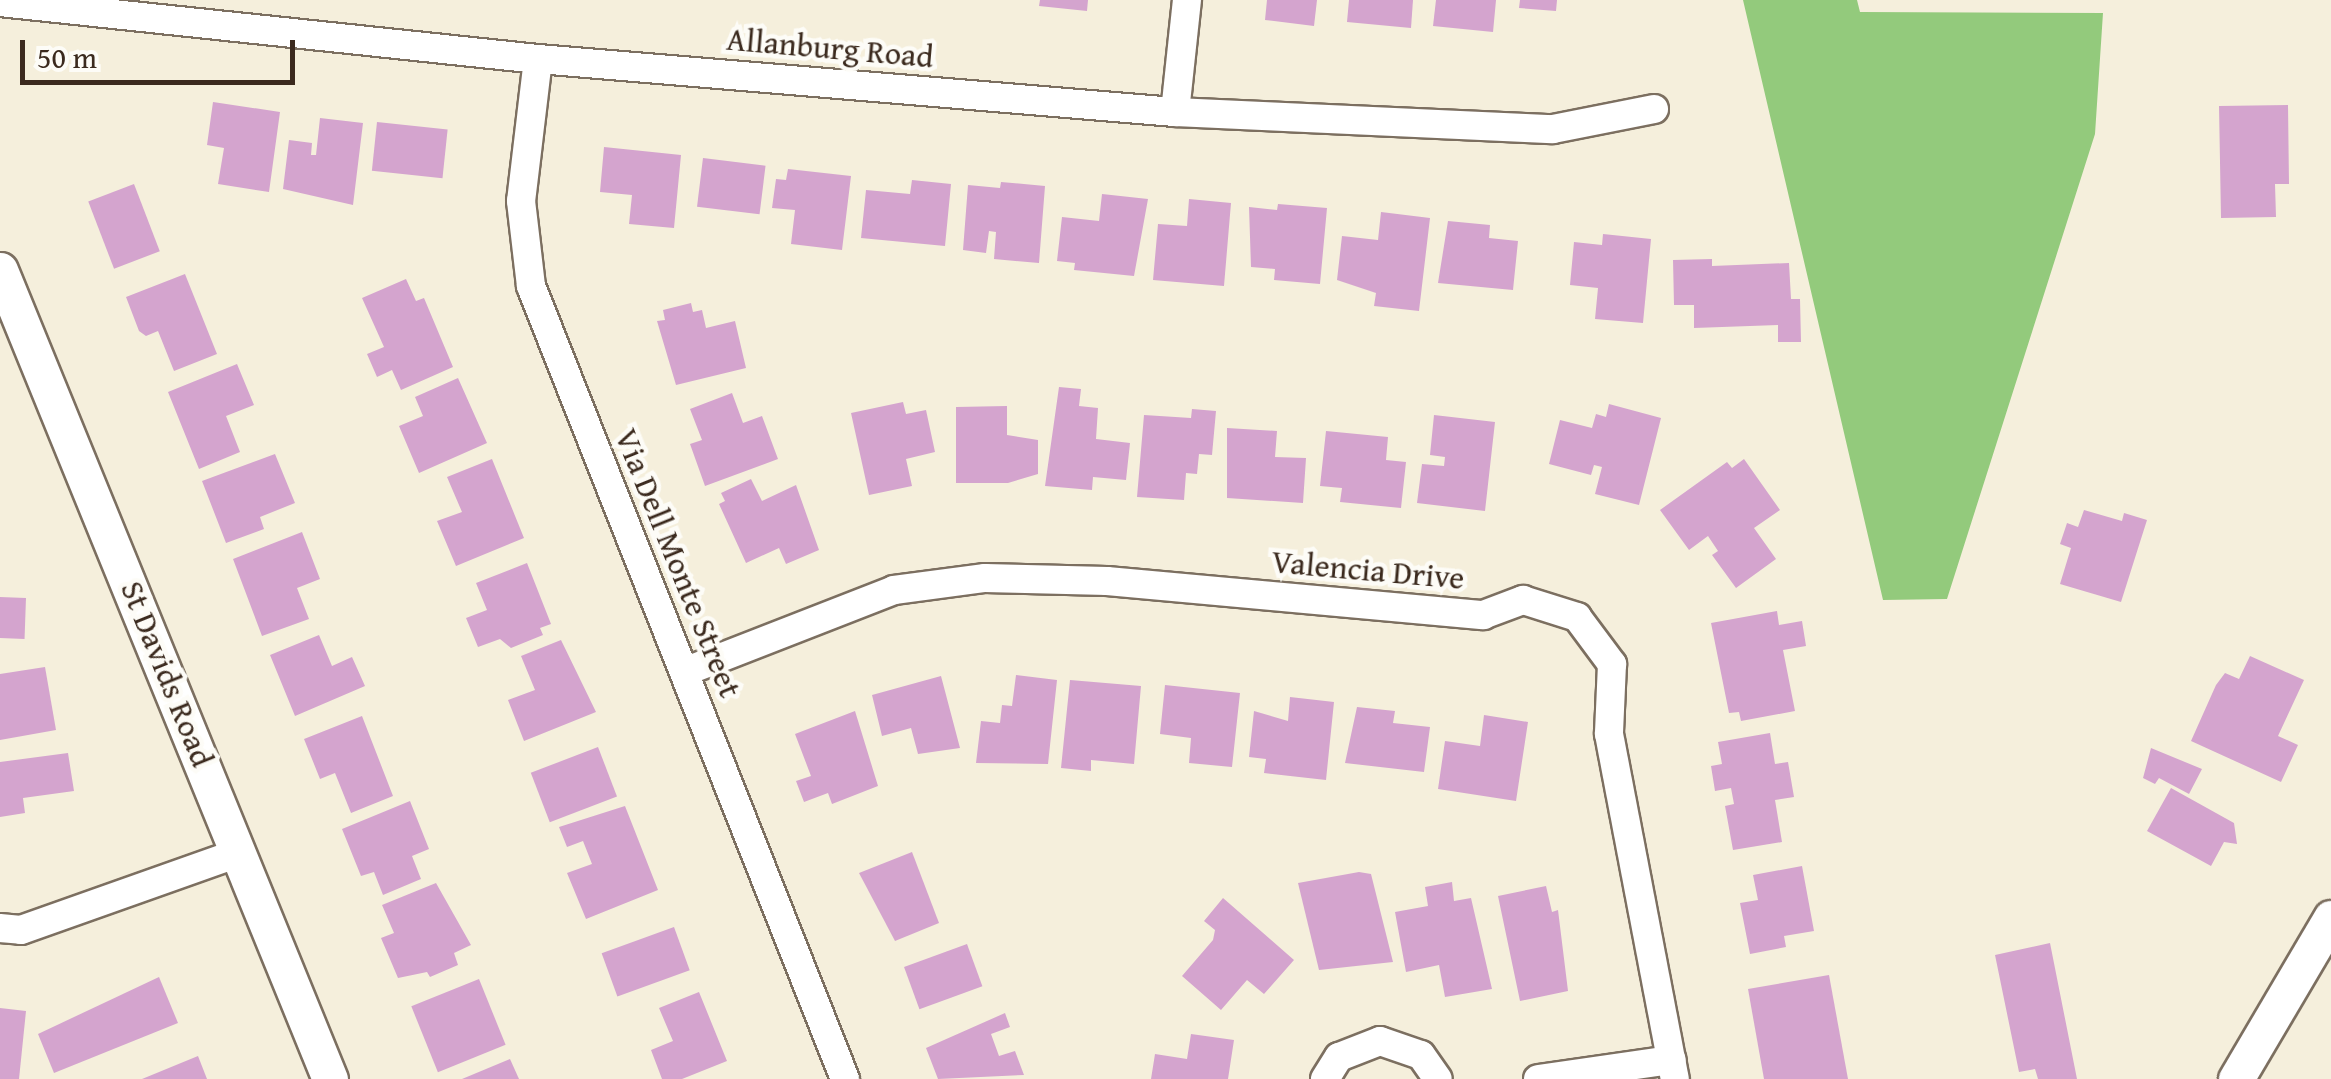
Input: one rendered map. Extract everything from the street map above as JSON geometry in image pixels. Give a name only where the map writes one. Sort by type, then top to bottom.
[{"type":"street","points":[[1175,112],[1187,0]]},
{"type":"street","name":"Allanburg Road","points":[[0,2],[538,59],[1175,112],[1554,129],[1654,109]]},
{"type":"street","name":"Via Dell Monte Street","points":[[538,59],[521,201],[531,286],[845,1079]]},
{"type":"street","name":"St Davids Road","points":[[2,283],[241,852],[330,1079]]},
{"type":"street","name":"Valencia Drive","points":[[684,672],[894,590],[986,578],[1106,582],[1483,615],[1524,600],[1577,616],[1612,664],[1609,734],[1674,1070]]},
{"type":"street","points":[[0,928],[21,930],[241,852]]},
{"type":"street","points":[[2236,1079],[2331,918]]},
{"type":"street","points":[[1325,1079],[1340,1057],[1380,1041],[1420,1055],[1438,1079]]},
{"type":"street","points":[[1538,1079],[1674,1070]]},
{"type":"green space","points":[[1743,0],[1857,0],[1860,12],[2103,13],[2095,134],[1947,599],[1883,600]]},
{"type":"building","points":[[1040,0],[1088,0],[1087,11],[1039,6]]},
{"type":"building","points":[[1267,0],[1317,0],[1314,26],[1265,20]]},
{"type":"building","points":[[1349,0],[1413,0],[1411,28],[1347,22]]},
{"type":"building","points":[[1436,0],[1496,0],[1493,32],[1433,26]]},
{"type":"building","points":[[1520,0],[1557,0],[1556,11],[1519,8]]},
{"type":"building","points":[[213,102],[280,112],[269,192],[218,184],[224,148],[207,145]]},
{"type":"building","points":[[2288,105],[2289,184],[2275,184],[2276,217],[2221,218],[2219,106]]},
{"type":"building","points":[[320,118],[363,123],[353,205],[283,189],[289,140],[312,143],[311,155],[316,155]]},
{"type":"building","points":[[377,122],[448,129],[442,178],[372,171]]},
{"type":"building","points":[[604,147],[681,155],[674,228],[629,224],[632,195],[600,192]]},
{"type":"building","points":[[703,158],[766,166],[760,214],[697,207]]},
{"type":"building","points":[[788,169],[851,176],[842,250],[791,244],[795,210],[772,208],[776,179],[786,180]]},
{"type":"building","points":[[912,180],[951,184],[945,246],[861,238],[866,190],[910,194]]},
{"type":"building","points":[[1001,182],[1045,186],[1039,263],[994,259],[996,232],[989,231],[986,253],[963,250],[968,185],[1000,188]]},
{"type":"building","points":[[134,184],[160,251],[114,269],[88,202]]},
{"type":"building","points":[[1102,194],[1148,199],[1134,276],[1074,270],[1075,263],[1057,261],[1062,217],[1099,221]]},
{"type":"building","points":[[1189,199],[1231,203],[1224,286],[1153,280],[1158,224],[1187,226]]},
{"type":"building","points":[[1278,204],[1327,208],[1320,284],[1274,280],[1275,269],[1251,267],[1249,207],[1277,210]]},
{"type":"building","points":[[1381,212],[1430,218],[1419,311],[1374,306],[1376,293],[1337,280],[1342,236],[1378,240]]},
{"type":"building","points":[[1448,221],[1490,225],[1489,238],[1518,241],[1513,290],[1438,283]]},
{"type":"building","points":[[1603,234],[1651,239],[1643,323],[1595,319],[1598,288],[1570,285],[1574,242],[1602,245]]},
{"type":"building","points":[[1712,259],[1712,266],[1789,263],[1791,299],[1800,299],[1801,342],[1778,342],[1778,325],[1694,328],[1694,305],[1674,305],[1673,260]]},
{"type":"building","points":[[185,274],[217,354],[174,371],[158,331],[146,336],[139,331],[126,297]]},
{"type":"building","points":[[406,279],[416,301],[424,298],[453,367],[401,390],[392,370],[377,377],[367,354],[384,347],[362,298]]},
{"type":"building","points":[[691,303],[693,312],[702,310],[706,328],[735,321],[746,368],[676,385],[657,321],[665,320],[663,310]]},
{"type":"building","points":[[237,364],[254,405],[226,416],[240,452],[199,469],[168,392]]},
{"type":"building","points":[[458,378],[487,443],[419,473],[399,426],[423,416],[415,397]]},
{"type":"building","points":[[1059,387],[1081,389],[1079,406],[1098,408],[1096,439],[1130,443],[1126,480],[1093,477],[1092,490],[1045,486]]},
{"type":"building","points":[[732,393],[743,423],[762,416],[778,459],[705,486],[690,444],[702,440],[690,409]]},
{"type":"building","points":[[903,402],[906,414],[926,410],[935,452],[906,459],[912,486],[869,495],[851,413]]},
{"type":"building","points":[[1609,404],[1661,418],[1639,505],[1595,494],[1602,467],[1594,465],[1591,475],[1549,464],[1560,420],[1592,428],[1596,414],[1606,417]]},
{"type":"building","points":[[1007,406],[1007,435],[1038,440],[1038,474],[1008,483],[956,483],[956,407]]},
{"type":"building","points":[[1192,409],[1216,411],[1212,455],[1199,454],[1197,474],[1186,473],[1184,500],[1137,497],[1144,415],[1191,418]]},
{"type":"building","points":[[1434,415],[1495,422],[1485,511],[1417,503],[1422,464],[1444,466],[1445,457],[1430,455]]},
{"type":"building","points":[[1227,428],[1277,431],[1275,457],[1306,458],[1303,503],[1227,498]]},
{"type":"building","points":[[1326,431],[1388,437],[1386,460],[1406,462],[1401,508],[1340,502],[1342,488],[1320,486]]},
{"type":"building","points":[[275,454],[295,503],[260,517],[264,529],[226,543],[202,481]]},
{"type":"building","points":[[492,459],[524,538],[456,566],[437,521],[462,512],[447,477]]},
{"type":"building","points":[[1744,459],[1780,510],[1754,528],[1776,559],[1736,588],[1712,555],[1718,551],[1708,536],[1689,550],[1660,510],[1727,462],[1732,468]]},
{"type":"building","points":[[751,479],[762,501],[796,485],[819,550],[786,564],[779,548],[746,563],[719,504],[725,501],[721,493]]},
{"type":"building","points":[[2084,510],[2122,521],[2124,513],[2147,520],[2121,602],[2060,584],[2071,548],[2060,544],[2067,523],[2078,527]]},
{"type":"building","points":[[302,532],[320,579],[297,588],[309,619],[262,636],[233,559]]},
{"type":"building","points":[[527,563],[551,624],[540,628],[543,635],[511,648],[500,639],[478,647],[466,618],[487,610],[476,583]]},
{"type":"building","points":[[0,597],[26,598],[25,639],[0,638]]},
{"type":"building","points":[[1777,611],[1779,625],[1802,621],[1806,646],[1783,650],[1795,711],[1741,721],[1739,712],[1729,713],[1711,623]]},
{"type":"building","points":[[319,635],[332,666],[352,657],[365,686],[295,716],[270,655]]},
{"type":"building","points":[[561,640],[596,712],[524,741],[508,700],[535,690],[521,656]]},
{"type":"building","points":[[2250,656],[2304,680],[2278,736],[2298,745],[2281,782],[2191,741],[2216,685],[2225,673],[2239,679]]},
{"type":"building","points":[[45,667],[56,730],[0,740],[0,674]]},
{"type":"building","points":[[1016,675],[1057,680],[1048,764],[976,763],[981,721],[1000,723],[1002,705],[1012,706]]},
{"type":"building","points":[[941,676],[960,748],[918,754],[911,728],[882,736],[872,695]]},
{"type":"building","points":[[1070,680],[1141,686],[1134,764],[1091,760],[1091,771],[1061,768]]},
{"type":"building","points":[[1165,685],[1240,693],[1232,767],[1189,763],[1191,738],[1160,734]]},
{"type":"building","points":[[1290,697],[1334,702],[1326,780],[1264,773],[1266,759],[1249,757],[1254,711],[1288,721]]},
{"type":"building","points":[[1357,707],[1395,711],[1393,723],[1430,727],[1424,772],[1345,763]]},
{"type":"building","points":[[855,711],[878,786],[832,804],[828,793],[804,802],[796,781],[811,776],[795,734]]},
{"type":"building","points":[[1484,715],[1528,722],[1516,801],[1438,789],[1445,741],[1480,746]]},
{"type":"building","points":[[362,716],[393,796],[351,813],[335,773],[320,779],[304,739]]},
{"type":"building","points":[[1770,733],[1775,764],[1788,762],[1794,797],[1775,800],[1782,842],[1733,850],[1725,806],[1734,804],[1731,788],[1715,791],[1711,766],[1722,764],[1718,742]]},
{"type":"building","points":[[598,747],[617,796],[550,822],[531,773]]},
{"type":"building","points":[[2151,748],[2202,769],[2189,794],[2159,778],[2155,784],[2143,778]]},
{"type":"building","points":[[68,753],[74,791],[23,798],[25,813],[0,817],[0,762]]},
{"type":"building","points":[[2171,788],[2234,823],[2237,844],[2224,842],[2211,866],[2147,831]]},
{"type":"building","points":[[410,801],[429,849],[412,856],[421,879],[383,895],[374,872],[361,876],[342,829]]},
{"type":"building","points":[[625,806],[658,890],[586,919],[567,873],[592,864],[583,841],[567,847],[559,827]]},
{"type":"building","points":[[912,852],[939,923],[895,941],[859,873]]},
{"type":"building","points":[[1802,866],[1814,931],[1784,936],[1786,947],[1750,954],[1740,903],[1758,900],[1753,875]]},
{"type":"building","points":[[1359,872],[1371,874],[1393,962],[1319,970],[1298,883]]},
{"type":"building","points":[[1452,882],[1454,901],[1471,898],[1492,989],[1445,997],[1439,965],[1406,972],[1395,912],[1428,906],[1425,887]]},
{"type":"building","points":[[436,883],[471,945],[454,953],[458,965],[430,977],[427,972],[398,978],[381,938],[394,933],[382,905]]},
{"type":"building","points":[[1546,886],[1552,912],[1558,910],[1568,991],[1520,1001],[1498,896]]},
{"type":"building","points":[[1223,898],[1294,960],[1264,994],[1247,980],[1221,1010],[1182,976],[1213,940],[1215,930],[1204,921]]},
{"type":"building","points":[[674,927],[690,970],[617,997],[602,953]]},
{"type":"building","points":[[2050,943],[2077,1079],[2038,1079],[2035,1069],[2019,1072],[1995,955]]},
{"type":"building","points":[[967,944],[982,986],[919,1009],[904,967]]},
{"type":"building","points":[[1829,975],[1848,1079],[1764,1079],[1748,989]]},
{"type":"building","points":[[159,977],[178,1023],[54,1073],[38,1034]]},
{"type":"building","points":[[479,979],[506,1045],[438,1072],[411,1006]]},
{"type":"building","points":[[699,992],[727,1061],[682,1079],[662,1079],[651,1050],[673,1041],[659,1008]]},
{"type":"building","points":[[0,1008],[26,1011],[19,1079],[0,1079]]},
{"type":"building","points":[[1005,1013],[1010,1027],[991,1034],[999,1056],[1015,1051],[1024,1075],[938,1079],[926,1048]]},
{"type":"building","points":[[1191,1034],[1234,1040],[1228,1079],[1151,1079],[1155,1054],[1187,1059]]},
{"type":"building","points":[[198,1056],[207,1079],[142,1079]]},
{"type":"building","points":[[510,1059],[519,1079],[462,1079]]}]
